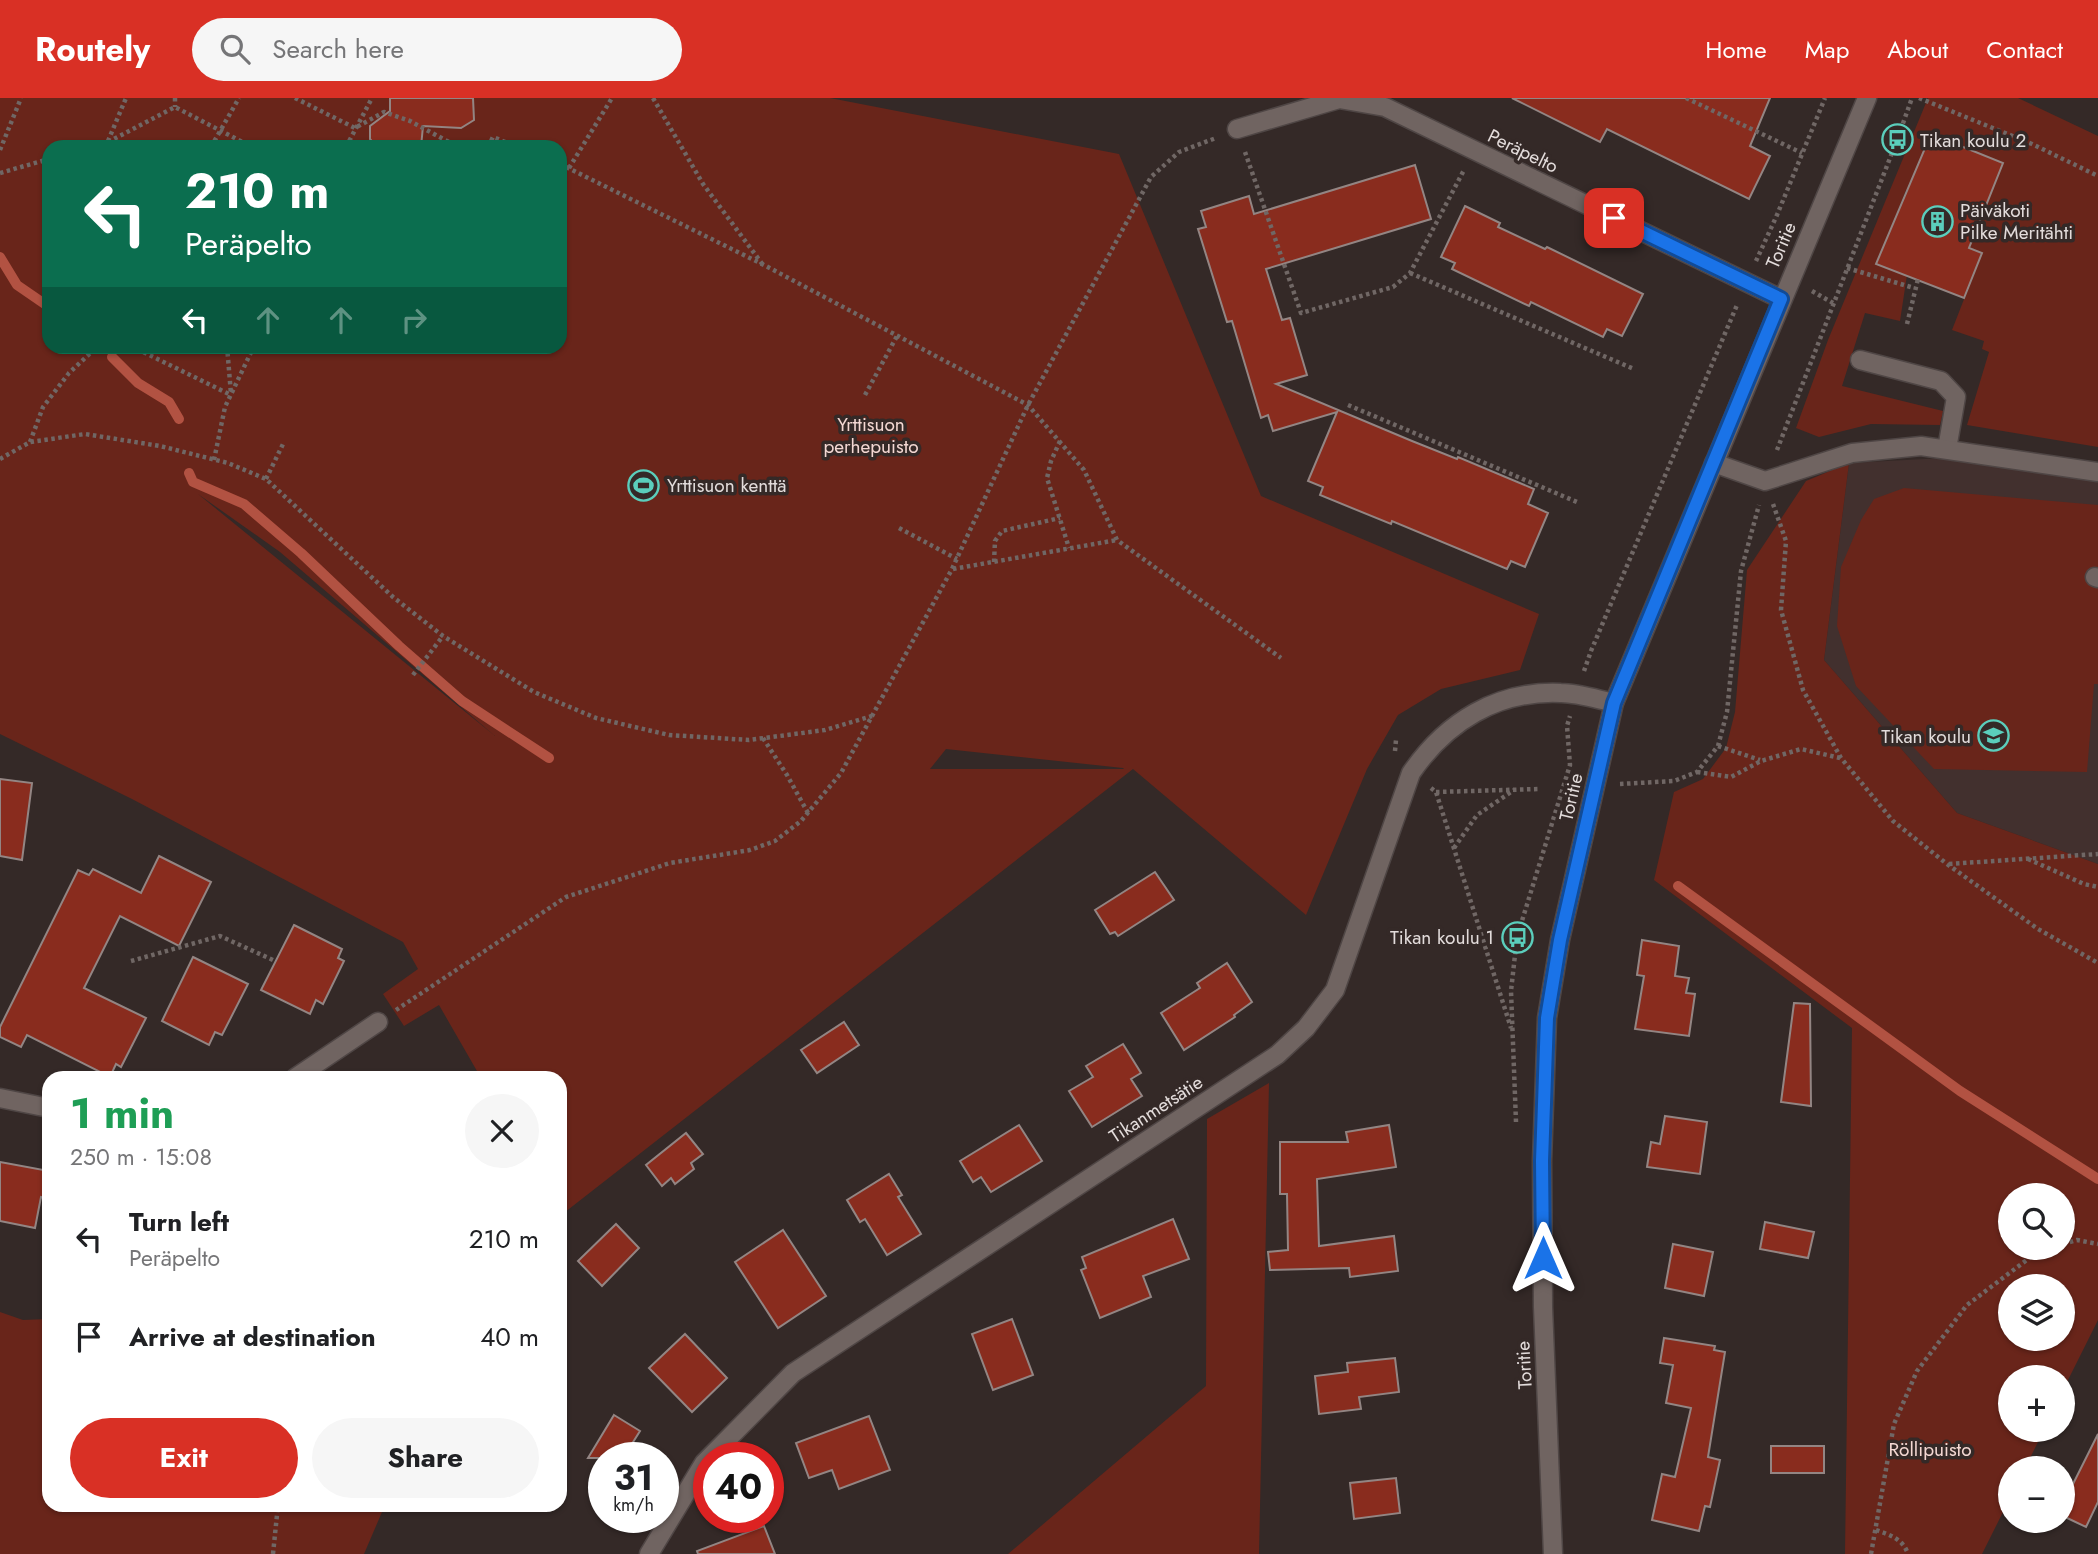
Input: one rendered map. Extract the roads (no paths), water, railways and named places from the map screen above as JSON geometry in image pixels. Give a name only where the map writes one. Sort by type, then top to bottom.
[{"type":"street","name":"Toritie","points":[[1553,1554],[1543,1294],[1542,1161],[1547,1018],[1560,940],[1614,703],[1867,98]]},
{"type":"street","name":"Peräpelto","points":[[1237,129],[1339,99],[1385,107],[1781,299]]},
{"type":"street","points":[[1860,360],[1941,381],[1956,397],[1947,449]]},
{"type":"street","points":[[1714,463],[1765,481],[1852,453],[1921,446],[2098,472]]},
{"type":"street","name":"Tikanmetsätie","points":[[649,1554],[704,1463],[793,1373],[1278,1055],[1306,1028],[1335,990],[1411,773],[1449,729],[1482,708],[1519,694],[1560,692],[1614,703]]},
{"type":"street","points":[[306,1071],[378,1022]]},
{"type":"street","points":[[0,1098],[42,1107]]},
{"type":"waterway","points":[[0,257],[17,285],[42,302]]},
{"type":"waterway","points":[[112,357],[138,383],[169,402],[179,419]]},
{"type":"waterway","points":[[189,473],[193,482],[244,504],[462,701],[549,758]]},
{"type":"waterway","points":[[1678,886],[1960,1091],[2098,1179]]},
{"type":"place","name":"Tikan koulu 2","points":[[1897,140]]},
{"type":"place","name":"Päiväkoti Pilke Meritähti","points":[[1937,221]]},
{"type":"place","name":"Yrttisuon kenttä","points":[[644,485]]},
{"type":"place","name":"Tikan koulu","points":[[1994,736]]},
{"type":"place","name":"Tikan koulu 1","points":[[1517,937]]},
{"type":"park label","name":"Yrttisuon perhepuisto","points":[[871,435]]},
{"type":"park label","name":"Röllipuisto","points":[[1930,1449]]}]
